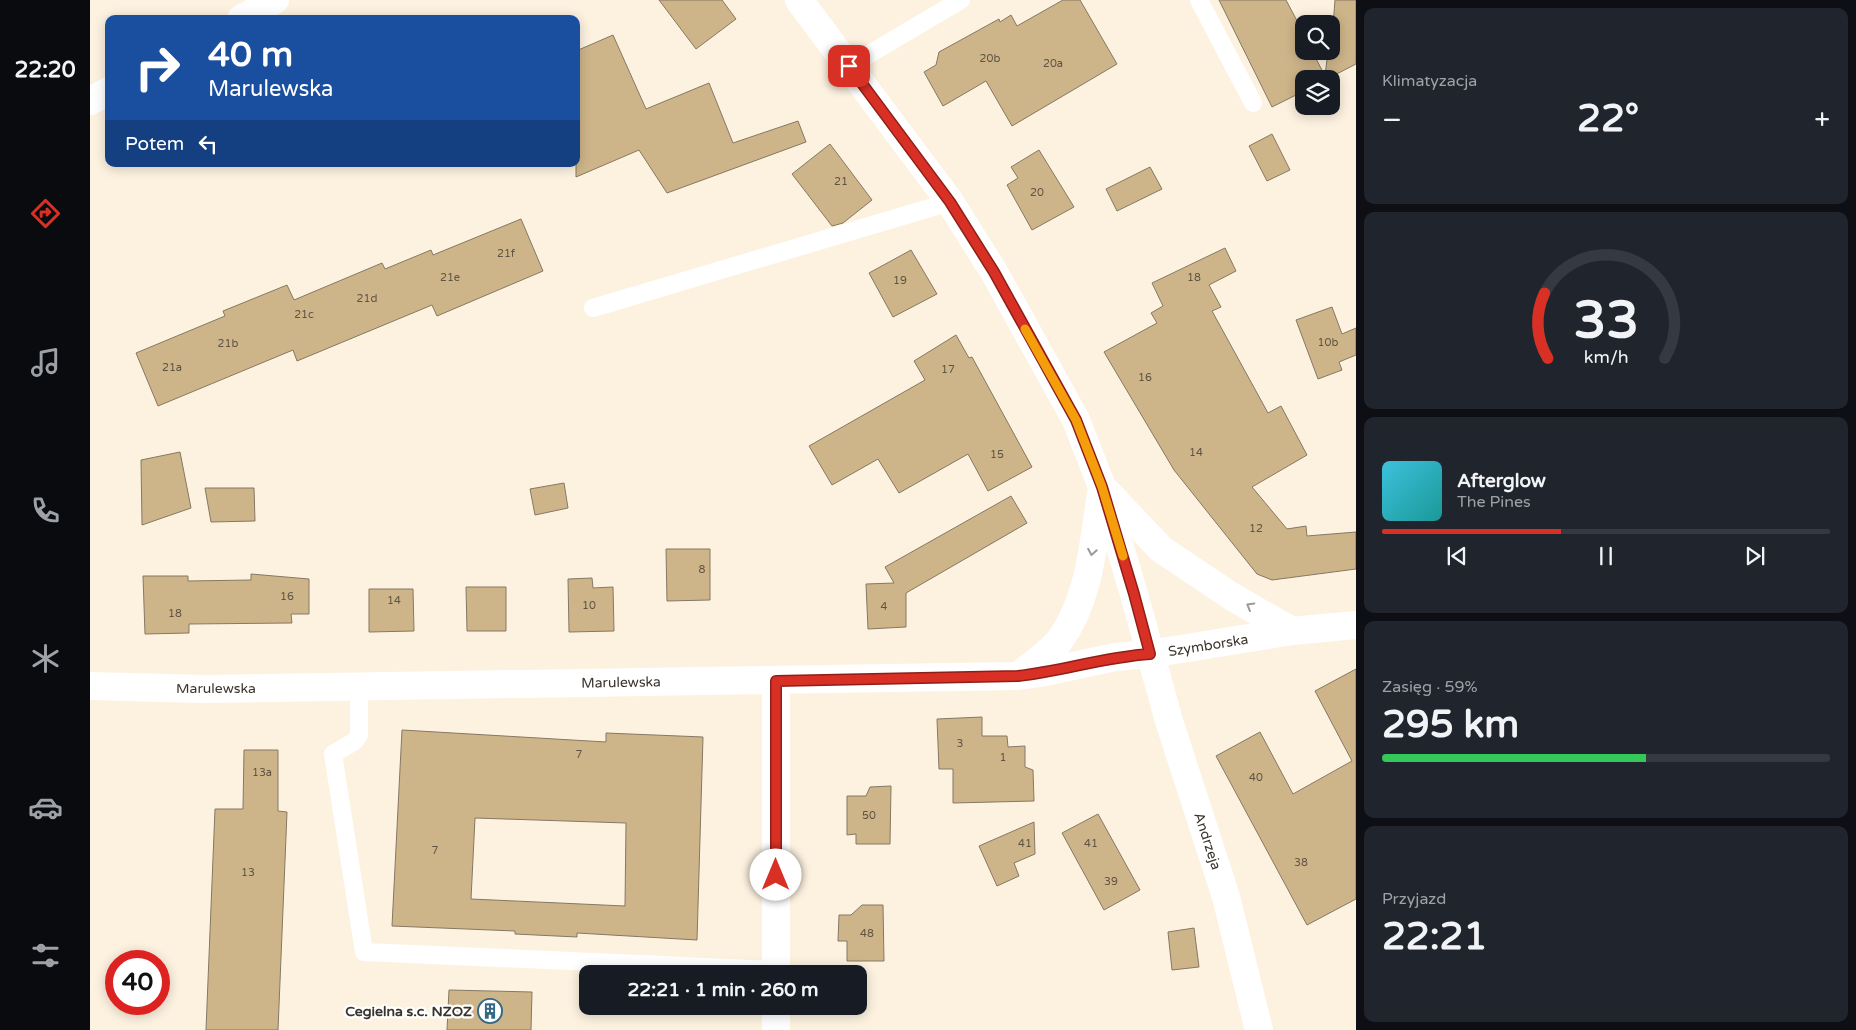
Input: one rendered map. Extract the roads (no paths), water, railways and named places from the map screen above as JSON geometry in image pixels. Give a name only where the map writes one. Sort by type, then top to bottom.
[{"type":"street","points":[[248,15],[275,0]]},
{"type":"street","name":"Szymborska","points":[[799,0],[950,202],[994,272],[1076,420],[1102,487],[1150,654],[1292,631],[1356,625]]},
{"type":"street","points":[[90,101],[105,93]]},
{"type":"street","points":[[1102,487],[1160,549],[1231,596],[1292,631]]},
{"type":"street","points":[[1018,676],[1059,641],[1079,606],[1088,574],[1102,487]]},
{"type":"street","name":"Marulewska","points":[[90,686],[204,689],[1018,676],[1040,673],[1115,656],[1150,654]]},
{"type":"street","name":"Andrzeja","points":[[1150,654],[1169,721],[1226,897],[1259,1030]]},
{"type":"street","points":[[776,681],[776,965]]},
{"type":"street","points":[[776,1015],[776,1030]]},
{"type":"lane","points":[[849,66],[961,0]]},
{"type":"lane","points":[[1199,0],[1253,103]]},
{"type":"lane","points":[[593,308],[950,202]]},
{"type":"lane","points":[[359,686],[359,736],[355,741],[333,754],[364,952],[632,965]]},
{"type":"place","name":"Cegielna s.c. NZOZ","points":[[490,1011]]}]
